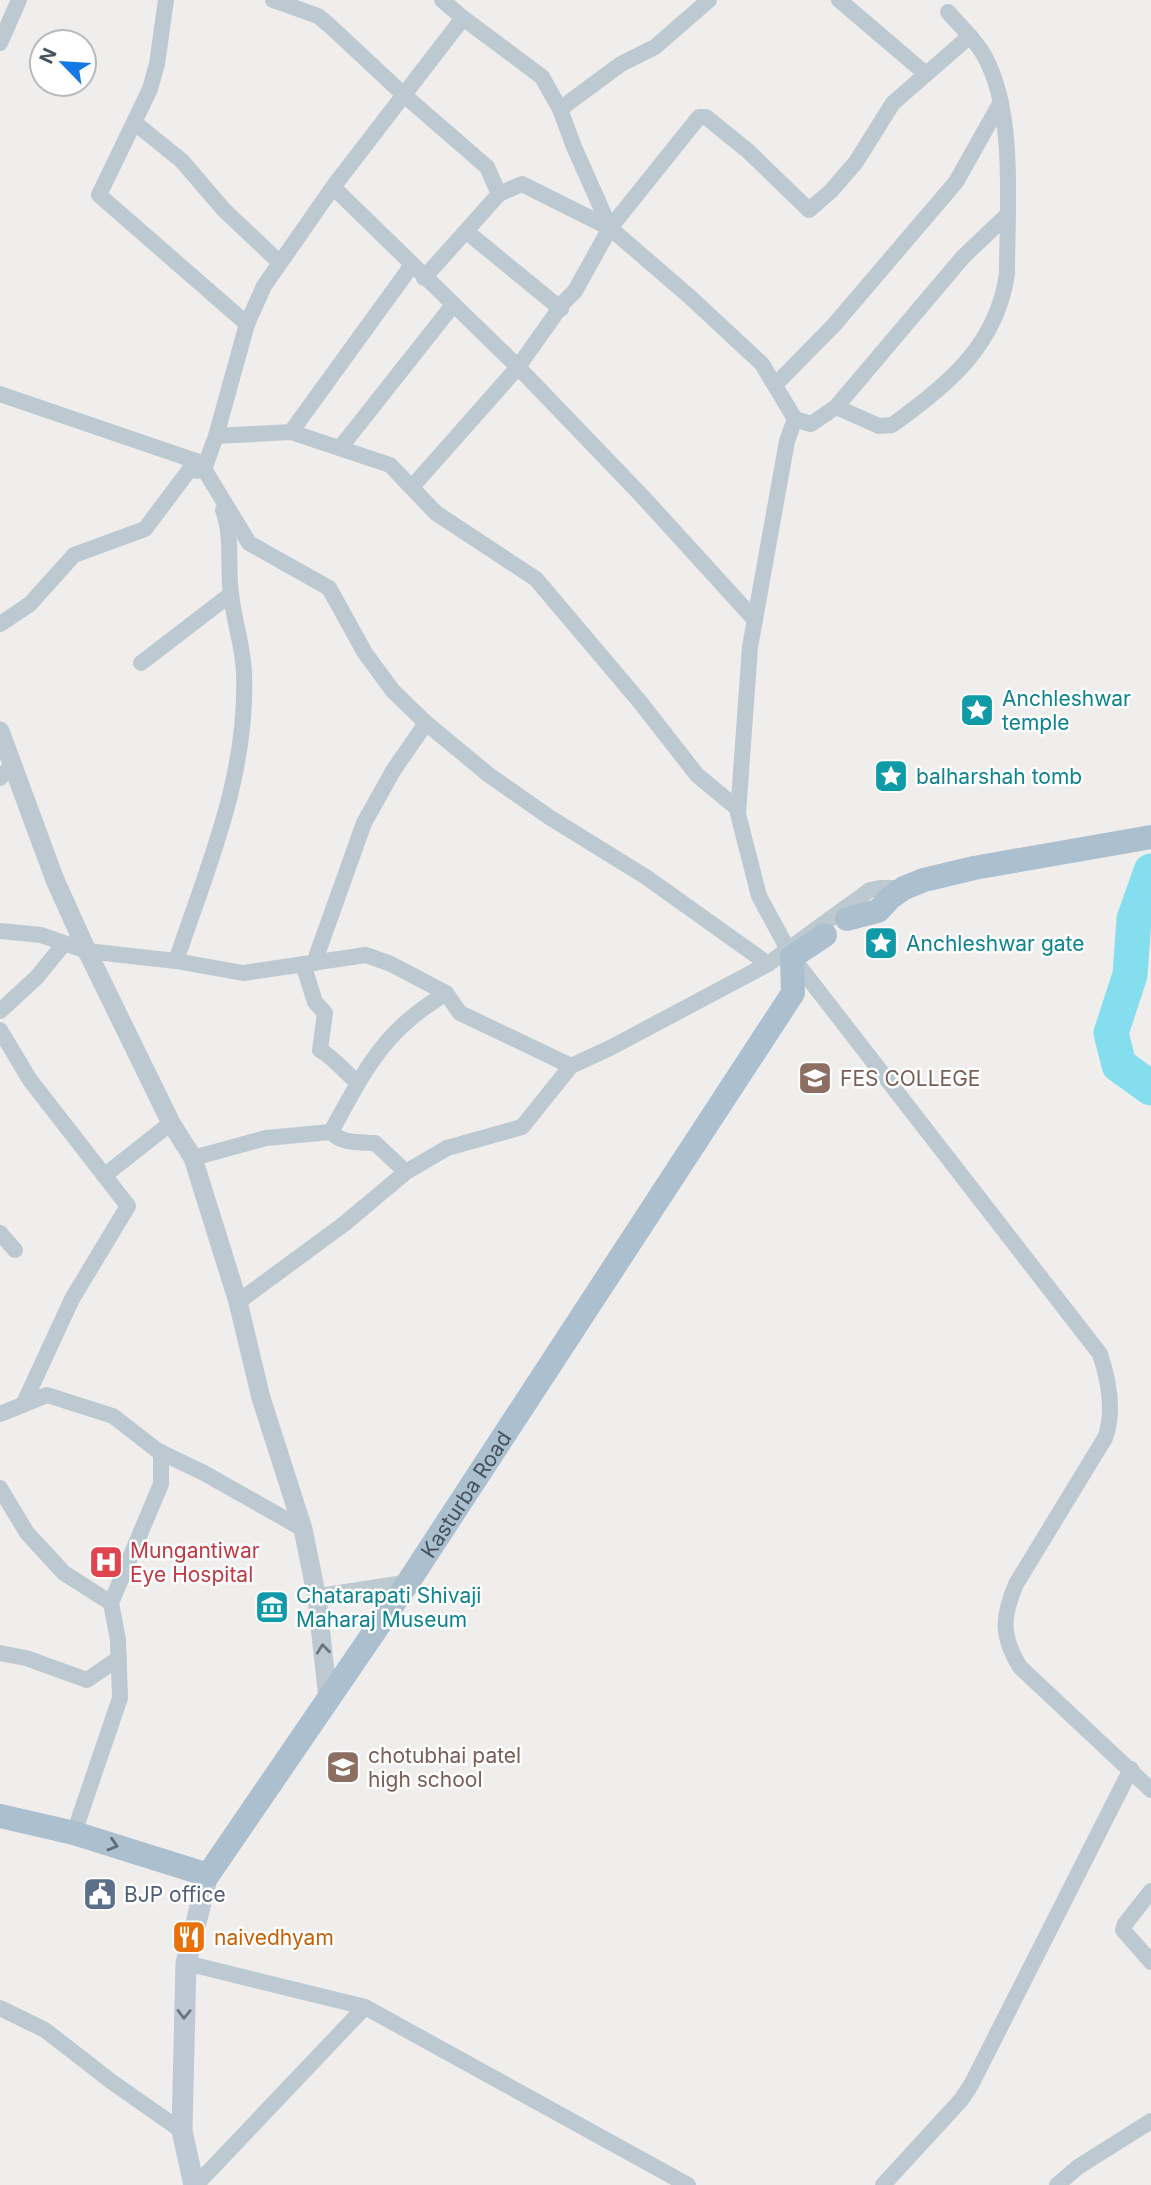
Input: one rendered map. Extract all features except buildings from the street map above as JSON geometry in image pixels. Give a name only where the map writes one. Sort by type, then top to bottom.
[{"type":"main road","points":[[846,919],[878,911],[904,888],[924,880],[974,868],[1151,837]]},
{"type":"main road","points":[[790,953],[825,935]]},
{"type":"main road","name":"Kasturba Road","points":[[208,1875],[407,1584],[793,993],[790,953]]},
{"type":"main road","points":[[0,1816],[74,1833],[208,1875],[186,1963],[182,2131],[195,2185]]},
{"type":"street","points":[[0,43],[19,0]]},
{"type":"street","points":[[166,0],[157,64],[135,123],[99,195],[247,324]]},
{"type":"street","points":[[273,0],[318,16],[487,167],[499,194]]},
{"type":"street","points":[[442,0],[463,19],[542,77],[560,109],[574,148],[610,228]]},
{"type":"street","points":[[560,109],[621,64],[655,47],[709,0]]},
{"type":"street","points":[[839,0],[926,74]]},
{"type":"street","points":[[836,407],[879,426],[892,425],[951,380],[981,342],[1005,290],[1006,139],[1001,102],[987,59],[948,12]]},
{"type":"street","points":[[0,624],[30,604],[74,555],[98,544],[143,531],[199,469],[216,436],[247,324],[264,286],[332,187],[463,19]]},
{"type":"street","points":[[412,487],[517,367],[575,291],[610,228],[696,120],[702,116],[748,151],[806,209],[812,209],[831,191],[866,148],[886,110],[970,36]]},
{"type":"street","points":[[776,384],[834,325],[956,182],[1001,102]]},
{"type":"street","points":[[135,123],[182,161],[224,210],[279,262]]},
{"type":"street","points":[[424,278],[499,194],[522,184],[610,228],[690,296],[762,364],[795,419],[811,424],[836,407],[958,262],[1007,215]]},
{"type":"street","points":[[332,187],[517,367],[642,496],[755,620]]},
{"type":"street","points":[[467,232],[561,309]]},
{"type":"street","points":[[291,432],[412,265]]},
{"type":"street","points":[[340,448],[453,305]]},
{"type":"street","points":[[0,394],[199,469],[249,543],[329,588],[365,653],[386,681],[426,723],[489,775],[549,817],[646,877],[768,964]]},
{"type":"street","points":[[795,419],[787,440],[750,647],[738,809],[759,896],[790,953],[1100,1354],[1111,1403],[1110,1427],[1016,1584],[1008,1602],[1004,1626],[1009,1649],[1020,1667],[1151,1790]]},
{"type":"street","points":[[216,436],[291,432],[390,465],[441,517],[536,579],[640,702],[697,775],[738,809]]},
{"type":"street","points":[[176,961],[221,828],[238,767],[244,672],[231,594],[229,533],[224,512],[199,469]]},
{"type":"street","points":[[141,663],[231,594]]},
{"type":"street","points":[[358,1083],[320,1050],[325,1013],[315,1002],[308,963],[364,823],[393,771],[426,723]]},
{"type":"street","points":[[0,731],[7,771],[87,951],[171,1123],[193,1158],[238,1302],[261,1398],[303,1529],[317,1598],[328,1699]]},
{"type":"street","points":[[238,1302],[344,1224],[406,1172],[447,1148],[522,1127],[571,1066],[790,953],[870,890],[904,888]]},
{"type":"street","points":[[0,931],[40,935],[87,951],[176,961],[243,973],[366,955],[391,964],[446,993],[460,1013],[571,1066]]},
{"type":"street","points":[[0,1010],[37,977],[63,945]]},
{"type":"street","points":[[331,1132],[358,1083],[394,1034],[409,1019],[446,993]]},
{"type":"street","points":[[0,1030],[30,1080],[127,1203],[128,1209],[72,1299],[23,1405]]},
{"type":"street","points":[[105,1175],[171,1123]]},
{"type":"street","points":[[193,1158],[266,1138],[331,1132]]},
{"type":"street","points":[[331,1132],[338,1139],[348,1142],[375,1143],[406,1172]]},
{"type":"street","points":[[0,1233],[15,1250]]},
{"type":"street","points":[[0,1414],[47,1395],[113,1416],[161,1452],[303,1529]]},
{"type":"street","points":[[74,1833],[120,1698],[116,1622],[111,1603],[161,1484],[161,1452]]},
{"type":"street","points":[[0,1488],[27,1533],[64,1573],[111,1603]]},
{"type":"street","points":[[317,1598],[407,1584]]},
{"type":"street","points":[[0,1653],[26,1658],[87,1680],[119,1658]]},
{"type":"street","points":[[883,2185],[961,2100],[971,2085],[1131,1769]]},
{"type":"street","points":[[1151,1891],[1125,1924],[1124,1930],[1151,1962]]},
{"type":"street","points":[[186,1963],[365,2007],[688,2185]]},
{"type":"street","points":[[195,2185],[365,2007]]},
{"type":"street","points":[[0,2008],[52,2034],[112,2082],[182,2131]]},
{"type":"street","points":[[1056,2185],[1078,2167],[1151,2120]]},
{"type":"waterway","points":[[1151,871],[1134,919],[1130,975],[1111,1033],[1119,1065],[1151,1088]]},
{"type":"place","name":"Anchleshwar temple","points":[[977,710]]},
{"type":"place","name":"balharshah tomb","points":[[891,776]]},
{"type":"place","name":"Anchleshwar gate","points":[[881,943]]},
{"type":"place","name":"FES COLLEGE","points":[[815,1078]]},
{"type":"place","name":"Mungantiwar Eye Hospital","points":[[106,1562]]},
{"type":"place","name":"Chatarapati Shivaji Maharaj Museum","points":[[272,1607]]},
{"type":"place","name":"chotubhai patel high school","points":[[343,1767]]},
{"type":"place","name":"BJP office","points":[[100,1894]]},
{"type":"place","name":"naivedhyam","points":[[189,1937]]}]
